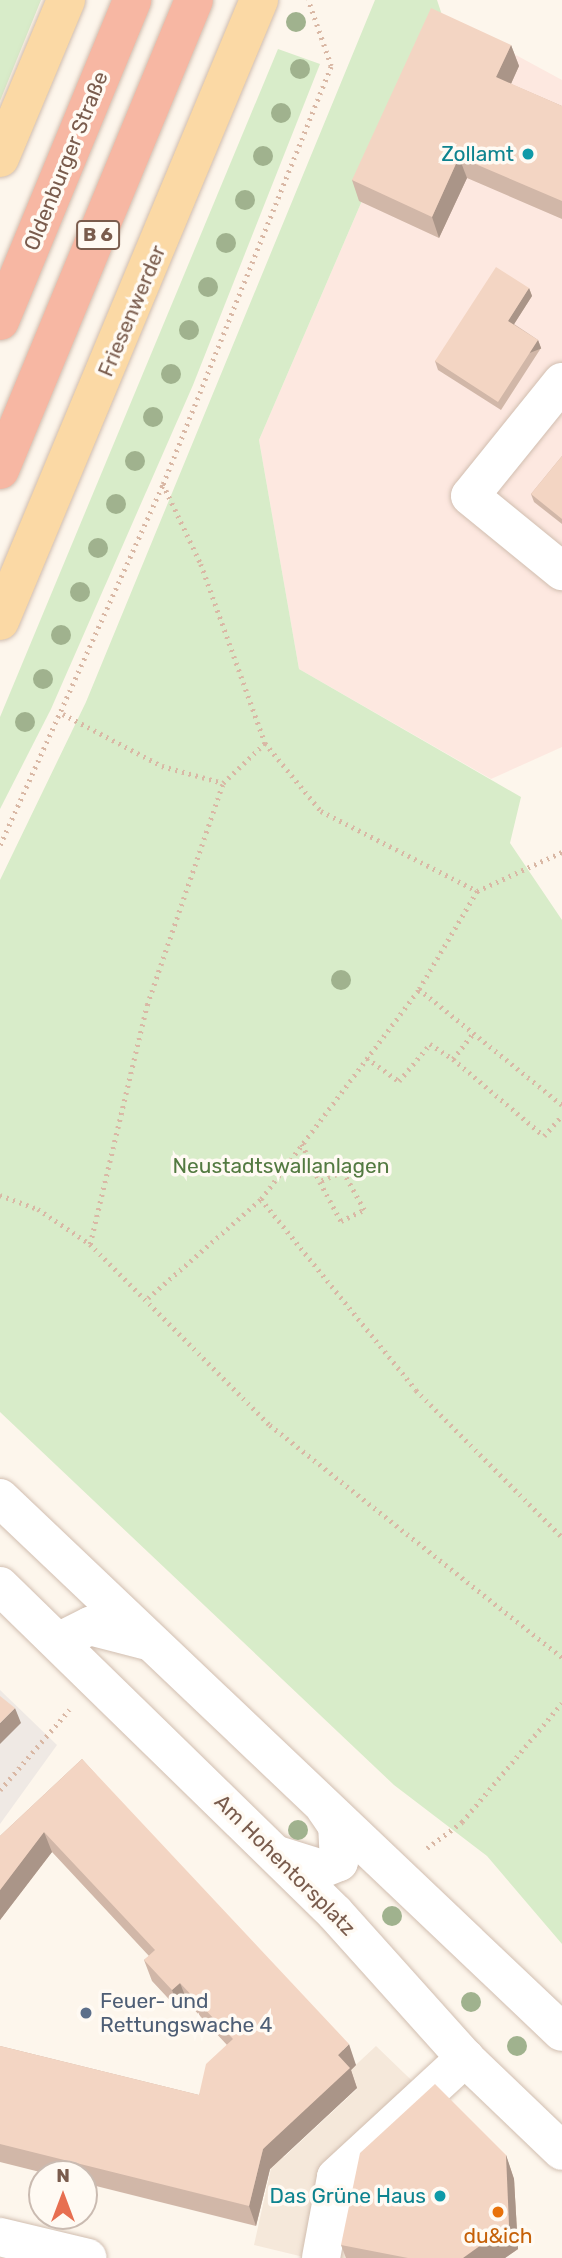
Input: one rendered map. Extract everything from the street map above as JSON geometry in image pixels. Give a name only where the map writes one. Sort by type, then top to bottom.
[{"type":"highway","name":"Oldenburger Straße","points":[[0,321],[132,0]]},
{"type":"highway","name":"B 6","points":[[0,470],[194,0]]},
{"type":"main road","points":[[0,158],[66,0]]},
{"type":"main road","name":"Friesenwerder","points":[[0,621],[259,0]]},
{"type":"street","points":[[562,382],[470,496],[562,570]]},
{"type":"street","points":[[0,1498],[562,2032]]},
{"type":"street","name":"Am Hohentorsplatz","points":[[0,1586],[60,1641],[96,1681],[275,1854],[465,2058],[562,2151]]},
{"type":"street","points":[[60,1641],[90,1626],[149,1641]]},
{"type":"street","points":[[275,1854],[322,1869],[339,1862],[337,1826],[323,1805]]},
{"type":"street","points":[[321,2258],[336,2177],[465,2058]]},
{"type":"street","points":[[0,2237],[88,2258]]},
{"type":"path","points":[[0,845],[63,714],[163,484],[331,66],[308,0]]},
{"type":"path","points":[[163,484],[201,564],[265,743],[321,811],[477,891]]},
{"type":"path","points":[[63,714],[162,766],[223,783]]},
{"type":"path","points":[[90,1244],[146,1005],[223,783],[265,743]]},
{"type":"path","points":[[148,1298],[261,1199],[419,989],[477,891],[562,852]]},
{"type":"path","points":[[419,989],[562,1105]]},
{"type":"path","points":[[453,1059],[473,1033]]},
{"type":"path","points":[[367,1058],[398,1081],[430,1044],[453,1059],[544,1136],[562,1115]]},
{"type":"path","points":[[302,1144],[320,1182],[341,1222],[364,1210],[343,1172],[320,1182]]},
{"type":"path","points":[[0,1195],[38,1209],[90,1244],[148,1298],[270,1425],[562,1657]]},
{"type":"path","points":[[261,1199],[416,1390],[562,1537]]},
{"type":"path","points":[[0,1790],[96,1681]]},
{"type":"path","points":[[396,1872],[462,1822],[562,1703]]},
{"type":"shaded area","points":[[442,15],[562,80],[562,747],[491,779],[299,669],[259,440]]},
{"type":"shaded area","points":[[0,1690],[57,1745],[0,1824]]},
{"type":"shaded area","points":[[376,2046],[514,2179],[518,2249],[505,2258],[308,2258],[254,2245],[274,2155],[284,2157],[357,2089],[345,2075]]},
{"type":"green space","points":[[0,0],[41,0],[0,101]]},
{"type":"green space","name":"Neustadtswallanlagen","points":[[375,0],[437,0],[442,15],[259,440],[299,669],[521,797],[510,843],[562,920],[562,1944],[487,1856],[394,1785],[0,1412],[0,880],[86,702]]},
{"type":"green space","points":[[278,49],[320,64],[193,385],[51,709],[0,809],[0,717]]},
{"type":"building","points":[[431,8],[511,45],[496,77],[562,106],[562,201],[459,157],[432,217],[352,180]]},
{"type":"building","points":[[496,267],[529,288],[508,321],[538,340],[498,402],[435,361]]},
{"type":"building","points":[[562,456],[562,519],[531,494]]},
{"type":"building","points":[[0,1696],[15,1708],[0,1723]]},
{"type":"building","points":[[82,1759],[349,2044],[338,2055],[350,2068],[263,2149],[249,2206],[98,2168],[98,2160],[64,2160],[0,2144],[0,2046],[199,2095],[206,2064],[233,2039],[180,1983],[172,1990],[144,1960],[155,1950],[44,1832],[0,1890],[0,1836]]},
{"type":"building","name":"Das Grüne Haus","points":[[435,2084],[506,2155],[509,2225],[463,2258],[408,2258],[341,2245],[360,2153]]},
{"type":"place","name":"Zollamt","points":[[528,154]]},
{"type":"place","name":"Feuer- und Rettungswache 4","points":[[86,2013]]},
{"type":"place","name":"Das Grüne Haus","points":[[440,2196]]},
{"type":"place","name":"du&ich","points":[[498,2212]]}]
